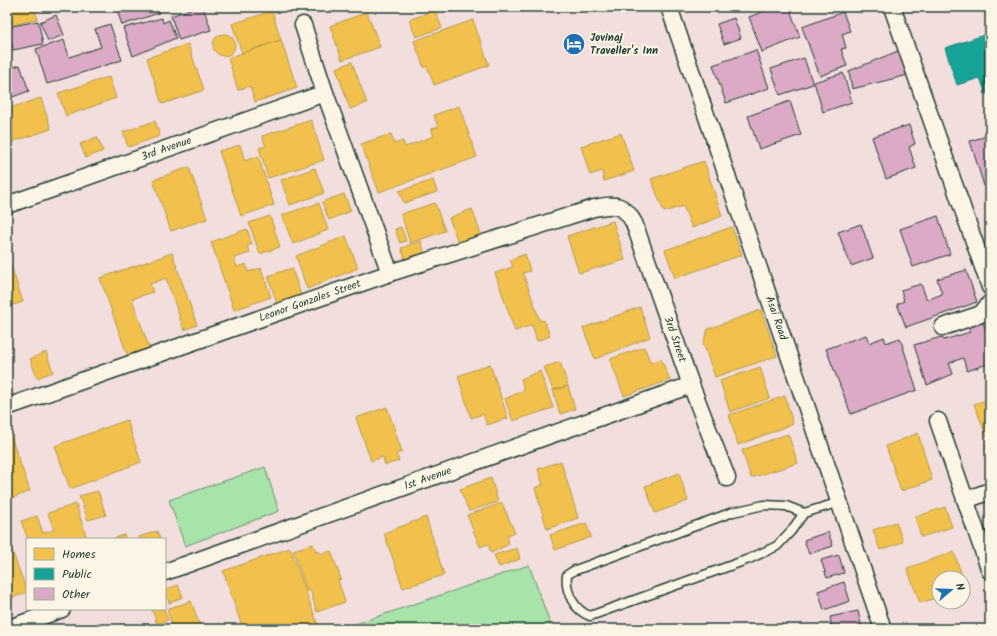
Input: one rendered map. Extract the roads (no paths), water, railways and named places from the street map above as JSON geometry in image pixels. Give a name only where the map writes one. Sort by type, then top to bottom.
[{"type":"street","name":"Asai Road","points":[[669,7],[883,629]]},
{"type":"street","points":[[892,7],[990,287]]},
{"type":"street","points":[[303,25],[325,93],[390,273]]},
{"type":"street","name":"3rd Avenue","points":[[7,205],[325,93]]},
{"type":"street","name":"Leonor Gonzales Street","points":[[7,407],[390,273],[594,208],[616,206]]},
{"type":"street","name":"3rd Street","points":[[616,206],[623,208],[634,223],[691,385],[727,478]]},
{"type":"street","points":[[943,327],[981,314],[990,303]]},
{"type":"street","name":"1st Avenue","points":[[166,572],[691,385]]},
{"type":"street","points":[[938,421],[990,571]]},
{"type":"street","points":[[966,500],[990,491]]},
{"type":"street","points":[[7,629],[59,610]]},
{"type":"lane","points":[[804,513],[786,506],[764,505],[733,512],[573,571],[567,575],[566,582],[569,593],[576,606],[584,614],[590,616],[749,559],[777,546],[791,531],[804,513],[840,502]]},
{"type":"place","name":"Jovinaj Traveller's Inn","points":[[574,44]]}]
